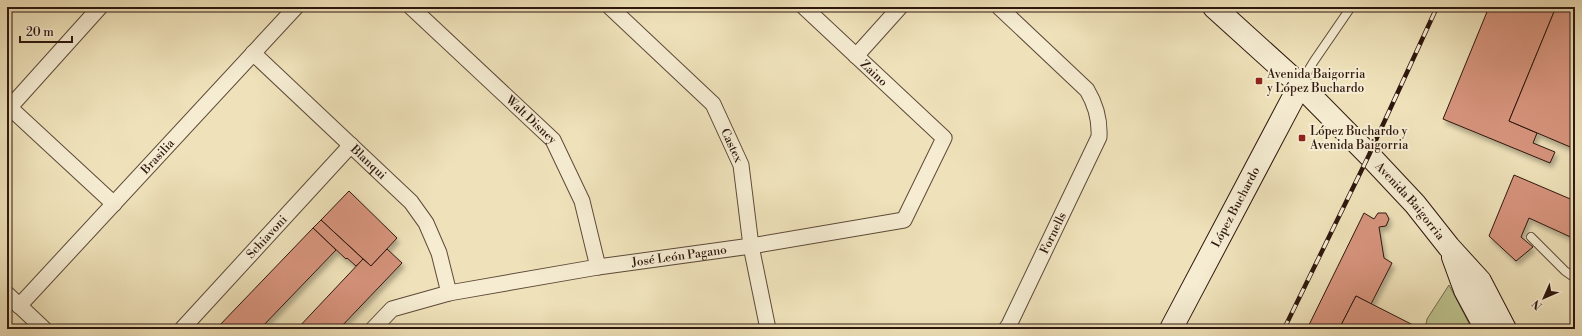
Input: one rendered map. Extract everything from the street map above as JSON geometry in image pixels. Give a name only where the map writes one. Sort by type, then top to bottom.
[{"type":"main road","name":"Avenida Baigorria","points":[[1214,7],[1300,85],[1410,199],[1448,247],[1480,281],[1505,329]]},
{"type":"main road","name":"López Buchardo","points":[[1171,329],[1300,85]]},
{"type":"main road","name":"Avenida Baigorria","points":[[1448,247],[1465,290],[1486,329]]},
{"type":"street","points":[[100,7],[8,106],[114,204]]},
{"type":"street","name":"Brasilia","points":[[20,306],[296,7]]},
{"type":"street","name":"Walt Disney","points":[[411,7],[553,140],[582,201],[598,267]]},
{"type":"street","name":"Castex","points":[[610,7],[713,104],[741,165],[751,246],[768,329]]},
{"type":"street","name":"Zaino","points":[[804,7],[944,138]]},
{"type":"street","points":[[856,56],[900,7]]},
{"type":"street","name":"Fornells","points":[[999,7],[1087,90],[1098,112],[1099,124],[1099,137],[1006,329]]},
{"type":"street","name":"Blanqui","points":[[253,53],[411,202],[426,222],[439,253],[449,293]]},
{"type":"street","name":"José León Pagano","points":[[373,329],[392,309],[449,293],[598,267],[751,246],[904,220],[944,138]]},
{"type":"street","name":"Schiavoni","points":[[182,329],[351,145]]},
{"type":"street","points":[[7,294],[44,329]]},
{"type":"lane","points":[[1300,85],[1350,7]]},
{"type":"lane","points":[[1531,237],[1564,271],[1575,278]]},
{"type":"green space","points":[[1449,285],[1472,329],[1425,329],[1427,319]]},
{"type":"building","points":[[1489,7],[1556,7],[1509,121],[1537,133],[1533,143],[1555,152],[1550,163],[1443,119]]},
{"type":"building","points":[[1556,7],[1560,7],[1575,13],[1575,149],[1509,121]]},
{"type":"building","points":[[1560,7],[1575,7],[1575,13]]},
{"type":"building","points":[[1514,175],[1575,201],[1575,239],[1529,218],[1521,237],[1533,247],[1516,261],[1489,236]]},
{"type":"building","points":[[349,191],[397,238],[371,266],[321,220]]},
{"type":"building","points":[[1364,213],[1374,219],[1378,213],[1386,213],[1389,219],[1386,226],[1379,227],[1384,258],[1392,263],[1371,304],[1356,296],[1339,329],[1307,329]]},
{"type":"building","points":[[321,220],[363,259],[356,266],[347,258],[346,259],[313,228]]},
{"type":"building","points":[[313,228],[336,250],[260,329],[216,329]]},
{"type":"building","points":[[387,249],[402,263],[339,329],[297,329],[363,259],[371,266]]},
{"type":"building","points":[[1356,296],[1413,325],[1411,329],[1339,329]]},
{"type":"railway","points":[[1284,329],[1369,155],[1437,7]]},
{"type":"place","name":"Avenida Baigorria y López Buchardo","points":[[1259,81]]},
{"type":"place","name":"López Buchardo y Avenida Baigorria","points":[[1302,138]]}]
